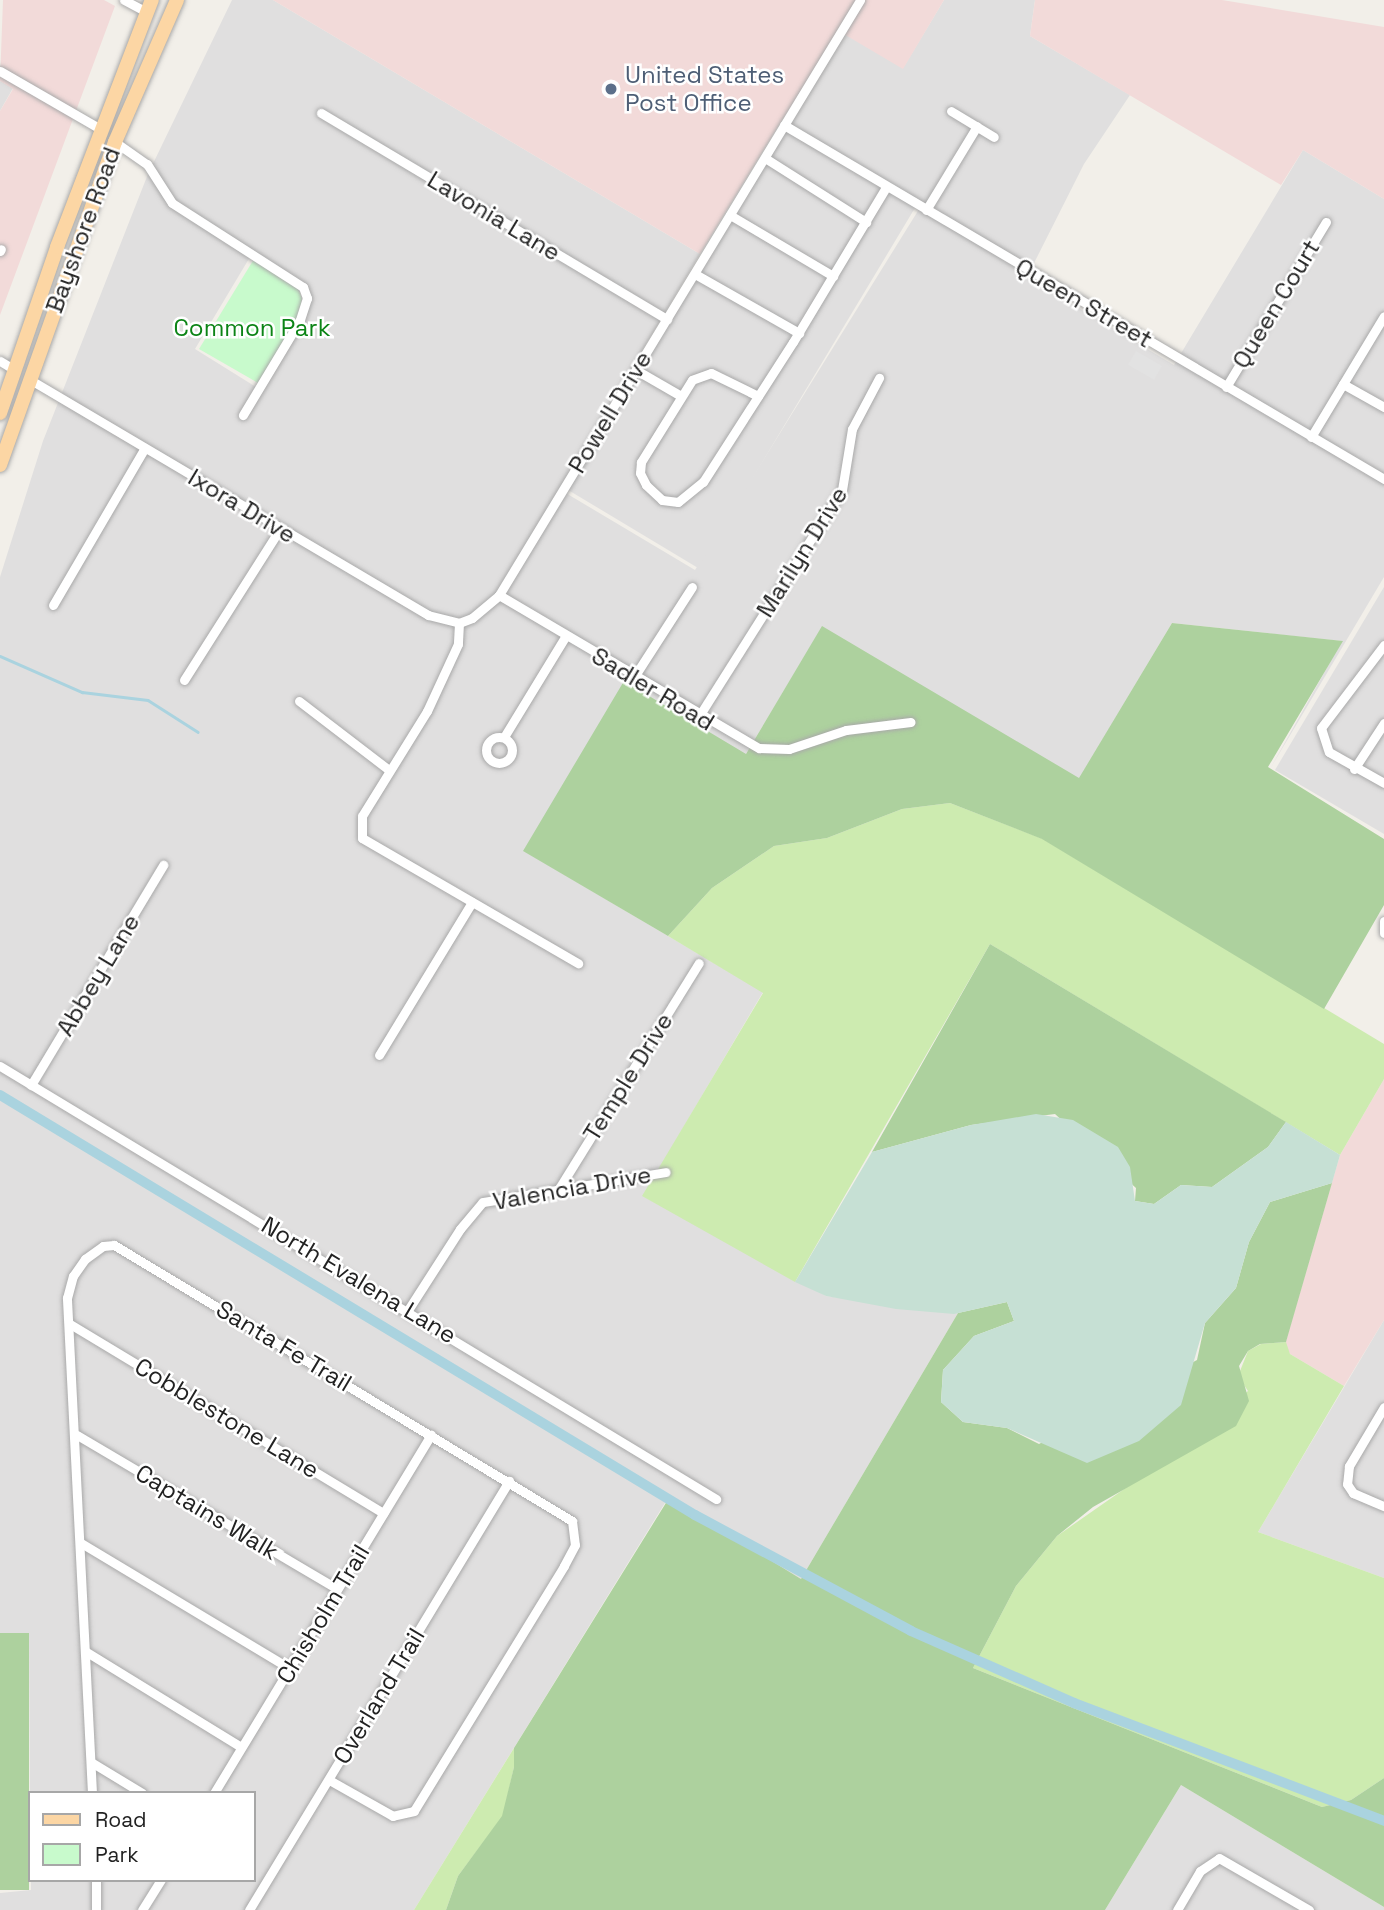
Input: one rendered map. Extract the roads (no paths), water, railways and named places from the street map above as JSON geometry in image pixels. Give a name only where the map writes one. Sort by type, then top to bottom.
[{"type":"main road","name":"Bayshore Road","points":[[0,465],[115,142],[177,0]]},
{"type":"main road","name":"Bayshore Road","points":[[0,413],[66,223],[150,6]]},
{"type":"main road","points":[[29,379],[29,353],[68,234],[66,223]]},
{"type":"main road","points":[[0,444],[16,398],[15,369]]},
{"type":"street","points":[[124,0],[150,6]]},
{"type":"street","name":"Powell Drive","points":[[459,623],[499,595],[860,0]]},
{"type":"street","points":[[0,71],[102,130]]},
{"type":"street","points":[[951,111],[994,137]]},
{"type":"street","name":"Lavonia Lane","points":[[321,113],[667,319]]},
{"type":"street","name":"Queen Street","points":[[784,125],[1384,479]]},
{"type":"street","points":[[926,210],[977,127]]},
{"type":"street","points":[[115,142],[147,164],[172,203],[303,287],[307,298],[300,320],[243,415]]},
{"type":"street","points":[[765,158],[866,222]]},
{"type":"street","points":[[758,396],[703,373],[681,396],[639,468],[646,485],[670,503],[684,500],[703,482],[799,333],[886,187]]},
{"type":"street","points":[[730,215],[833,276]]},
{"type":"street","name":"Queen Court","points":[[1226,387],[1326,222]]},
{"type":"street","points":[[695,274],[799,333]]},
{"type":"street","points":[[1311,437],[1384,316]]},
{"type":"street","points":[[0,361],[15,369]]},
{"type":"street","points":[[636,370],[681,396]]},
{"type":"street","name":"Ixora Drive","points":[[29,379],[428,615],[459,623]]},
{"type":"street","name":"Marilyn Drive","points":[[699,716],[842,490],[852,429],[878,379]]},
{"type":"street","points":[[1343,384],[1384,407]]},
{"type":"street","points":[[53,605],[145,449]]},
{"type":"street","points":[[184,680],[280,529]]},
{"type":"street","points":[[634,677],[692,587]]},
{"type":"street","name":"Sadler Road","points":[[499,595],[699,716],[772,751],[846,730],[911,722]]},
{"type":"street","points":[[459,623],[458,644],[437,691],[362,816],[362,838],[578,962]]},
{"type":"street","points":[[504,737],[565,637]]},
{"type":"street","points":[[1384,645],[1325,718],[1322,741],[1354,769],[1384,783]]},
{"type":"street","points":[[299,701],[389,770]]},
{"type":"street","points":[[1354,769],[1384,723]]},
{"type":"street","name":"Abbey Lane","points":[[31,1084],[163,865]]},
{"type":"street","points":[[379,1055],[472,902]]},
{"type":"street","points":[[1384,921],[1384,933]]},
{"type":"street","name":"Temple Drive","points":[[558,1190],[699,963]]},
{"type":"street","name":"North Evalena Lane","points":[[0,1066],[408,1310],[716,1499]]},
{"type":"street","name":"Valencia Drive","points":[[408,1310],[460,1229],[483,1202],[666,1172]]},
{"type":"street","name":"Santa Fe Trail","points":[[92,1791],[77,1435],[67,1298],[73,1276],[93,1251],[114,1245],[572,1521],[575,1545],[461,1738],[414,1811],[404,1816],[383,1812],[329,1780]]},
{"type":"street","name":"Cobblestone Lane","points":[[70,1324],[383,1513]]},
{"type":"street","points":[[1384,1408],[1349,1466],[1347,1484],[1353,1493],[1384,1506]]},
{"type":"street","name":"Chisholm Trail","points":[[215,1791],[431,1434]]},
{"type":"street","name":"Captains Walk","points":[[77,1435],[337,1590]]},
{"type":"street","name":"Overland Trail","points":[[249,1910],[509,1482]]},
{"type":"street","points":[[81,1543],[289,1668]]},
{"type":"street","points":[[85,1651],[241,1747]]},
{"type":"street","points":[[91,1762],[139,1791]]},
{"type":"street","points":[[1177,1910],[1200,1871],[1219,1858],[1309,1910]]},
{"type":"street","points":[[96,1882],[96,1910]]},
{"type":"street","points":[[142,1910],[160,1882]]},
{"type":"waterway","points":[[0,656],[82,692],[148,700],[198,732]]},
{"type":"waterway","points":[[0,1095],[695,1515],[911,1631],[1074,1703],[1384,1821]]},
{"type":"place","name":"United States Post Office","points":[[611,89]]},
{"type":"park label","name":"Common Park","points":[[252,328]]}]
